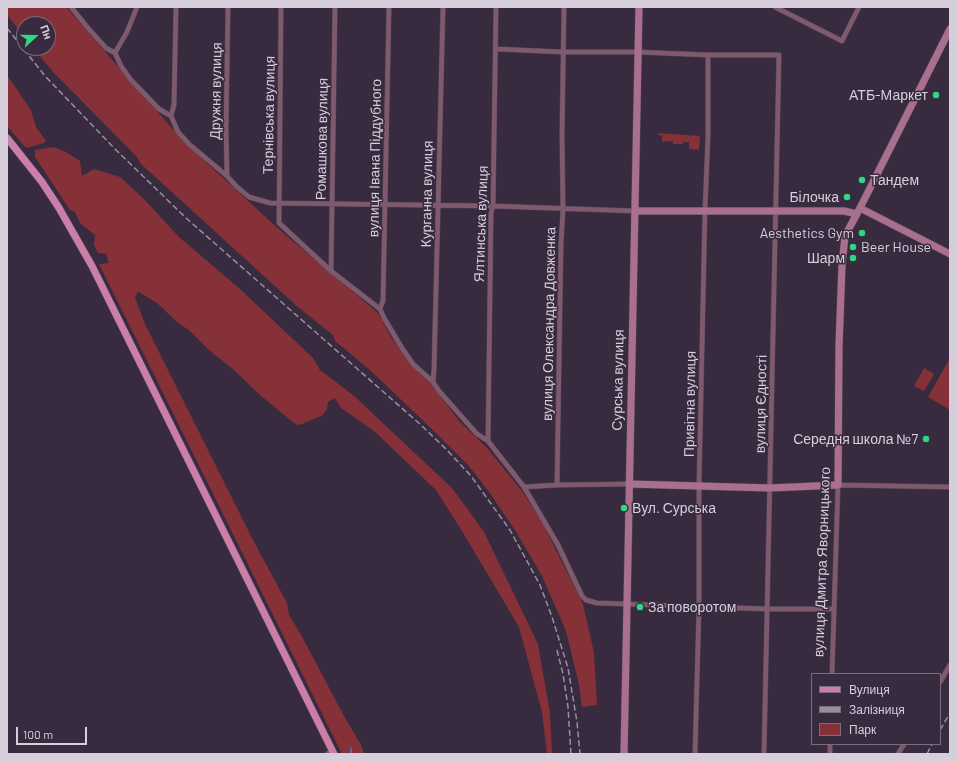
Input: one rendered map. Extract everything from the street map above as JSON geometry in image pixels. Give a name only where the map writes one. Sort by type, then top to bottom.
[{"type":"main road","points":[[7,138],[46,189],[75,235],[92,266],[331,753]]},
{"type":"street","points":[[71,7],[106,48],[115,53],[121,66],[131,80],[159,110],[171,116]]},
{"type":"street","points":[[115,53],[127,32],[137,7]]},
{"type":"street","points":[[176,7],[174,105],[171,116],[178,132],[190,146],[227,176],[249,198],[270,202],[493,206],[635,211],[859,211],[950,254]]},
{"type":"street","name":"Дружня вулиця","points":[[227,176],[226,128],[228,7]]},
{"type":"street","name":"Тернівська вулиця","points":[[281,7],[279,222],[331,270]]},
{"type":"street","name":"Ромашкова вулиця","points":[[331,270],[335,7]]},
{"type":"street","name":"вулиця Івана Піддубного","points":[[380,309],[383,301],[386,205],[389,7]]},
{"type":"street","name":"Курганна вулиця","points":[[433,382],[443,7]]},
{"type":"street","name":"Ялтинська вулиця","points":[[488,441],[491,212],[493,206],[496,7]]},
{"type":"street","name":"вулиця Олександра Довженка","points":[[558,485],[561,244],[563,209],[562,136],[564,7]]},
{"type":"street","name":"Сурська вулиця","points":[[624,754],[639,7]]},
{"type":"street","points":[[775,7],[842,41],[859,7]]},
{"type":"street","name":"вулиця Дмитра Яворницького","points":[[832,673],[838,485],[839,346],[845,236],[950,29]]},
{"type":"street","points":[[496,49],[708,55]]},
{"type":"street","name":"вулиця Єдності","points":[[708,55],[779,55],[764,754]]},
{"type":"street","name":"Привітна вулиця","points":[[695,754],[699,606],[699,485],[708,136],[708,55]]},
{"type":"street","points":[[331,270],[380,309],[384,318],[413,364],[433,382],[439,391],[477,434],[488,441],[524,487],[558,545],[582,596],[586,600],[596,603],[768,609],[834,609]]},
{"type":"street","points":[[524,487],[629,484],[770,488],[838,485],[950,487]]},
{"type":"street","points":[[941,680],[950,665]]},
{"type":"street","points":[[898,754],[903,745]]},
{"type":"green space","points":[[7,7],[66,7],[186,144],[282,232],[378,313],[391,337],[412,366],[431,384],[460,422],[487,448],[522,491],[544,526],[583,604],[594,653],[597,705],[582,707],[579,685],[566,631],[542,576],[515,530],[469,466],[370,370],[335,341],[333,335],[299,308],[141,164],[136,156],[54,73],[40,56],[56,56],[56,16],[16,16],[16,26],[7,15]]},
{"type":"green space","points":[[7,75],[31,110],[36,127],[46,141],[44,143],[26,148],[7,126]]},
{"type":"green space","points":[[658,133],[700,136],[699,150],[689,149],[689,142],[683,142],[683,144],[673,144],[673,141],[662,142],[662,136],[658,135]]},
{"type":"green space","points":[[54,147],[66,152],[80,161],[82,176],[94,169],[120,177],[141,196],[179,237],[240,289],[313,358],[320,370],[353,395],[452,488],[484,532],[538,644],[550,713],[552,754],[547,754],[542,712],[519,627],[436,490],[374,431],[341,408],[335,398],[328,402],[327,409],[323,415],[302,424],[298,425],[294,423],[260,395],[234,370],[209,350],[190,331],[177,322],[157,303],[138,292],[135,297],[145,324],[254,542],[287,603],[289,615],[361,745],[364,754],[342,754],[99,264],[109,263],[106,254],[98,253],[94,245],[95,235],[80,223],[75,212],[70,210],[35,157],[35,150]]},
{"type":"green space","points":[[950,358],[950,410],[928,397]]},
{"type":"green space","points":[[924,368],[934,374],[924,391],[914,386]]},
{"type":"waterway","points":[[351,748],[351,754]]},
{"type":"railway","points":[[7,28],[45,76],[114,148],[186,218],[421,425],[471,476],[510,530],[540,585],[568,668],[577,722],[580,754]]},
{"type":"railway","points":[[557,650],[563,674],[568,707],[571,754]]},
{"type":"railway","points":[[941,728],[950,713]]},
{"type":"railway","points":[[927,754],[932,745]]},
{"type":"place","name":"АТБ-Маркет","points":[[936,95]]},
{"type":"place","name":"Тандем","points":[[862,180]]},
{"type":"place","name":"Білочка","points":[[847,197]]},
{"type":"place","name":"Aesthetics Gym","points":[[862,233]]},
{"type":"place","name":"Beer House","points":[[853,247]]},
{"type":"place","name":"Шарм","points":[[853,258]]},
{"type":"place","name":"Середня школа №7","points":[[926,439]]},
{"type":"place","name":"Вул. Сурська","points":[[624,508]]},
{"type":"place","name":"За поворотом","points":[[640,607]]}]
